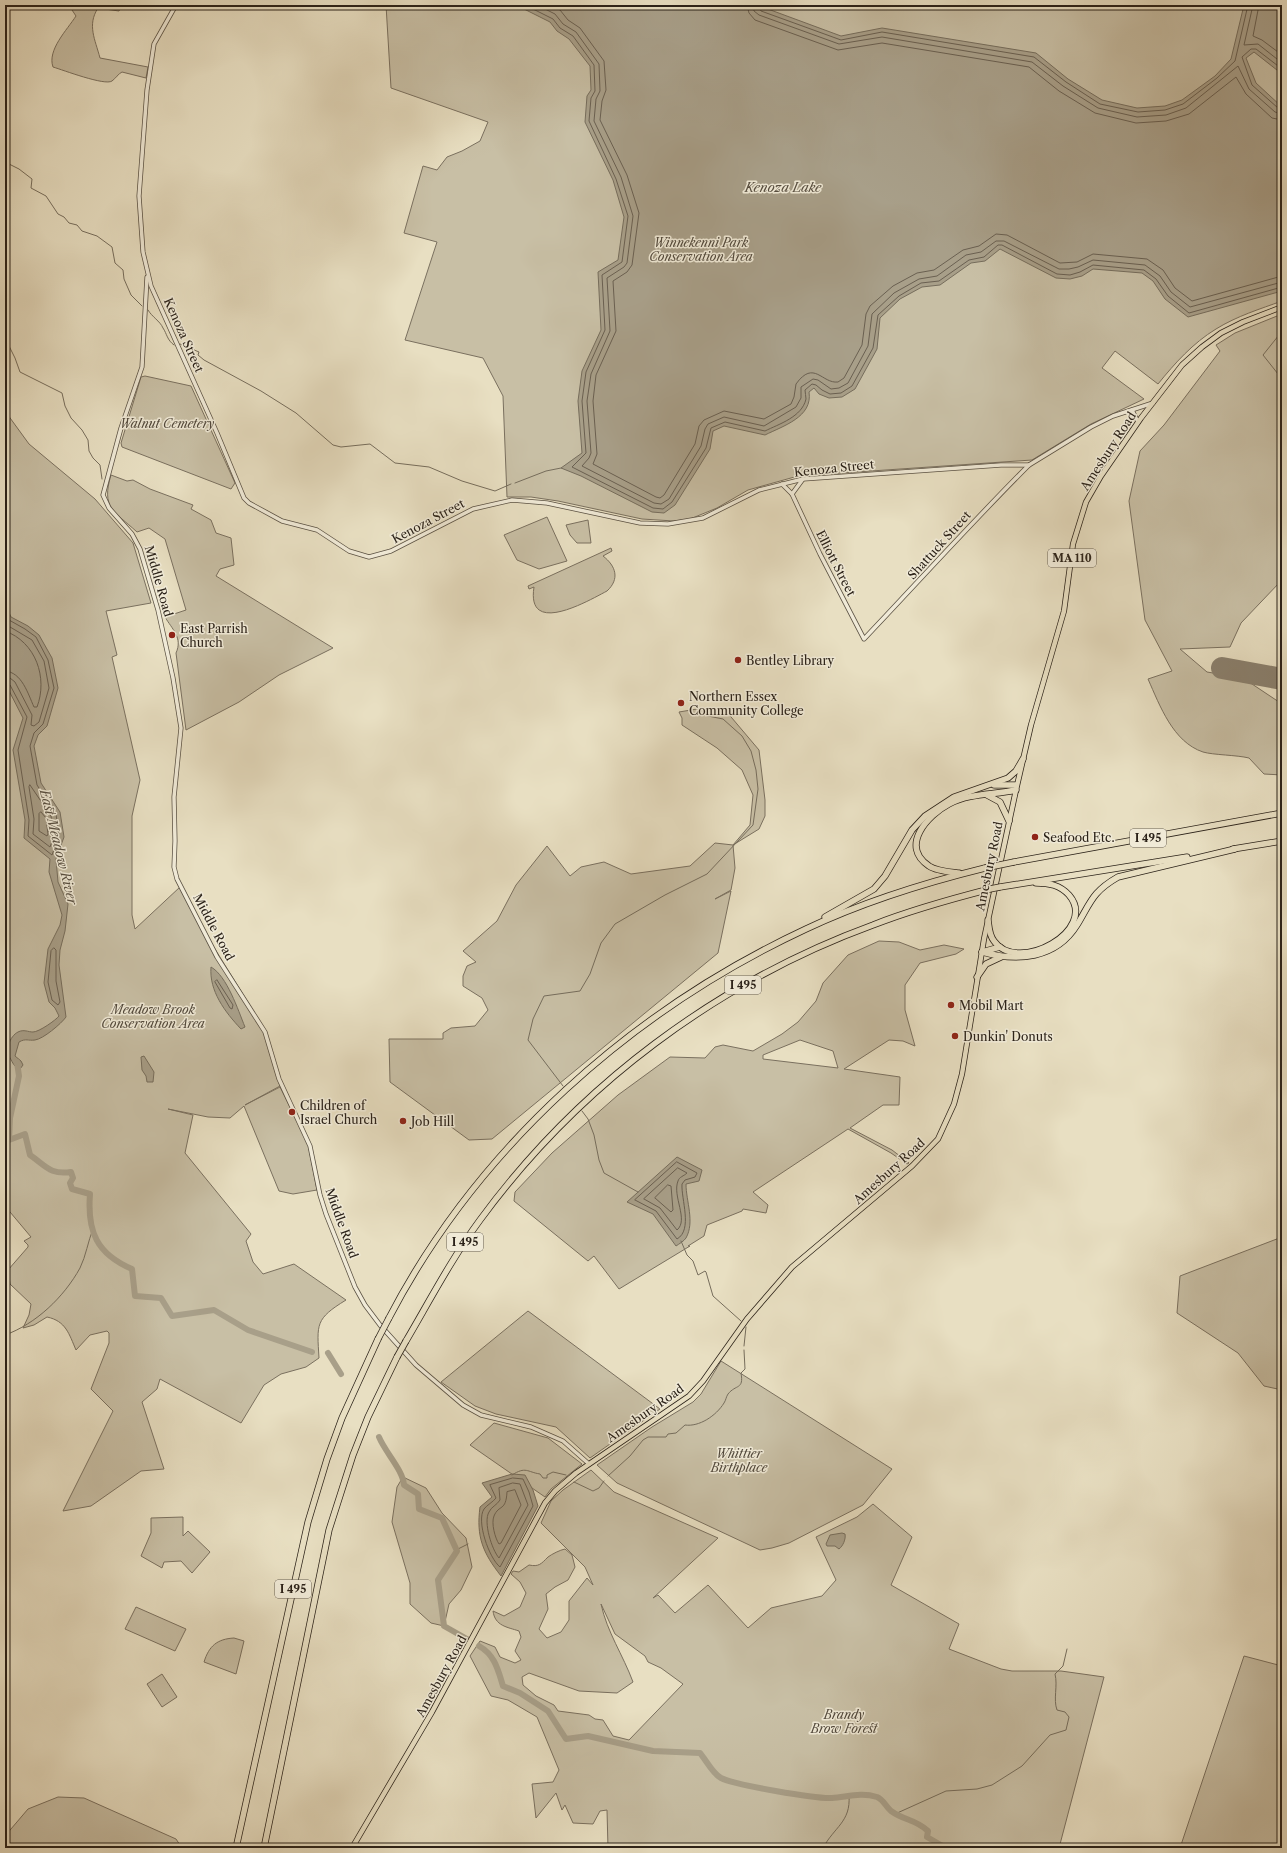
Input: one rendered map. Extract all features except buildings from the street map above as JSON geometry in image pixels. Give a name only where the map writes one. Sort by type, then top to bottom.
[{"type":"highway","points":[[808,928],[874,889],[885,876],[912,830],[925,816],[954,797],[990,785],[1012,775],[1023,759]]},
{"type":"highway","points":[[990,785],[1016,788]]},
{"type":"highway","points":[[962,874],[929,867],[922,859],[917,849],[917,839],[920,828],[948,804],[966,796],[1016,788]]},
{"type":"highway","points":[[985,794],[994,797],[1000,802],[1009,821]]},
{"type":"highway","name":"I 495","points":[[236,1848],[308,1522],[325,1466],[342,1418],[389,1318],[431,1249],[462,1205],[515,1141],[560,1095],[601,1058],[682,997],[740,963],[808,928],[872,902],[914,887],[986,868],[1282,813]]},
{"type":"highway","name":"I 495","points":[[264,1848],[329,1530],[353,1455],[371,1410],[406,1341],[453,1261],[479,1221],[507,1184],[552,1134],[582,1105],[656,1043],[729,993],[813,949],[906,913],[990,889],[1282,841]]},
{"type":"highway","points":[[982,952],[1003,957],[1042,954],[1062,943],[1077,924],[1094,895],[1104,885],[1118,877],[1235,849]]},
{"type":"highway","points":[[982,952],[1000,947],[1023,952],[1048,948],[1066,934],[1074,914],[1072,899],[1064,889],[1055,885],[1042,883],[1017,884]]},
{"type":"highway","points":[[988,920],[990,934],[1000,947]]},
{"type":"highway","points":[[977,977],[986,964],[1003,957]]},
{"type":"main road","name":"Amesbury Road","points":[[352,1848],[390,1786],[467,1649],[541,1509],[560,1486],[589,1464],[689,1396],[703,1380],[747,1319],[792,1267],[886,1189],[932,1147],[946,1124],[965,1061],[977,977],[1016,788],[1064,611],[1077,527],[1086,502],[1101,476],[1138,422],[1182,365],[1202,347],[1221,333],[1243,322],[1282,307]]},
{"type":"street","name":"Kenoza Street","points":[[176,5],[154,44],[147,90],[139,204],[143,252],[147,273],[244,498],[249,504],[282,521],[317,530],[344,548],[360,556],[373,557],[391,551],[468,511],[494,503],[512,500],[536,501],[640,523],[668,524],[703,518],[744,496],[759,490],[803,479],[1001,465],[1029,465]]},
{"type":"street","name":"Middle Road","points":[[147,273],[142,367],[121,428],[103,495],[108,508],[135,539],[140,549],[158,610],[173,678],[181,728],[174,797],[174,867],[176,879],[218,957],[265,1032],[279,1079],[310,1146],[320,1195],[326,1214],[355,1287],[365,1305],[380,1326],[416,1365],[463,1405],[482,1415],[531,1427],[563,1441],[589,1464]]},
{"type":"street","points":[[1029,465],[1113,416],[1152,403]]},
{"type":"street","points":[[1132,410],[1138,422]]},
{"type":"street","name":"Shattuck Street","points":[[864,639],[942,558],[978,515],[1029,465]]},
{"type":"street","points":[[792,494],[803,479]]},
{"type":"street","name":"Elliott Street","points":[[782,484],[792,494],[813,541],[864,639]]},
{"type":"green space","points":[[66,5],[122,5],[119,11],[98,8],[95,14],[92,26],[100,58],[148,67],[146,78],[122,72],[112,81],[108,82],[84,77],[53,67],[52,61],[55,47],[76,16],[70,7]]},
{"type":"green space","name":"Winnekenni Park Conservation Area","points":[[386,5],[1282,5],[1282,301],[1224,324],[1185,354],[1158,384],[1115,351],[1102,368],[1144,399],[1091,424],[1032,460],[798,476],[748,490],[717,508],[690,519],[674,521],[642,519],[558,501],[531,497],[507,497],[503,396],[483,358],[405,340],[437,242],[404,233],[423,166],[437,170],[447,157],[480,141],[488,122],[391,88]]},
{"type":"green space","points":[[1282,314],[1282,583],[1280,582],[1241,623],[1230,647],[1180,649],[1207,672],[1243,678],[1282,704],[1282,775],[1264,774],[1249,758],[1203,752],[1183,740],[1169,722],[1148,679],[1172,671],[1145,620],[1129,501],[1140,451],[1164,425],[1220,351],[1216,345],[1235,333]]},
{"type":"green space","name":"Walnut Cemetery","points":[[145,376],[191,386],[235,483],[231,489],[122,447],[121,443],[141,377]]},
{"type":"green space","name":"Meadow Brook Conservation Area","points":[[5,411],[29,444],[95,499],[133,543],[151,603],[106,611],[117,655],[112,657],[140,780],[132,816],[132,915],[135,929],[180,887],[202,928],[262,1025],[280,1086],[245,1105],[280,1087],[308,1143],[317,1190],[293,1194],[279,1191],[244,1106],[230,1118],[208,1117],[168,1109],[193,1115],[185,1153],[251,1234],[246,1241],[253,1262],[263,1274],[294,1264],[346,1300],[328,1312],[320,1323],[318,1330],[319,1358],[306,1367],[281,1374],[264,1385],[241,1423],[160,1379],[157,1389],[142,1402],[164,1469],[141,1471],[91,1506],[63,1511],[113,1411],[91,1389],[109,1343],[109,1333],[107,1331],[90,1335],[76,1350],[66,1329],[63,1325],[53,1319],[47,1317],[34,1325],[23,1328],[29,1315],[31,1304],[10,1284],[8,1270],[28,1247],[24,1241],[31,1237],[5,1206]]},
{"type":"green space","points":[[111,475],[127,481],[133,480],[150,489],[193,505],[191,509],[211,520],[216,533],[231,538],[234,565],[220,569],[216,576],[333,648],[279,675],[239,702],[186,730],[176,653],[178,643],[176,634],[165,617],[186,610],[165,539],[149,528],[137,532],[116,513],[109,502],[108,495],[108,486]]},
{"type":"green space","points":[[547,517],[567,561],[539,569],[517,560],[504,535]]},
{"type":"green space","points":[[588,520],[591,543],[577,543],[570,535],[566,525]]},
{"type":"green space","points":[[611,548],[612,551],[603,556],[611,564],[615,573],[614,582],[607,591],[586,602],[560,612],[549,613],[539,610],[534,602],[534,587],[529,589],[528,586]]},
{"type":"green space","points":[[703,708],[718,712],[726,711],[759,750],[765,800],[765,816],[759,829],[733,845],[750,825],[753,795],[742,770],[717,748],[682,725],[682,718],[679,712]]},
{"type":"green space","points":[[715,843],[733,845],[735,868],[731,890],[715,899],[731,891],[718,953],[492,1139],[469,1140],[390,1082],[389,1039],[443,1039],[443,1033],[451,1028],[475,1026],[488,1010],[482,998],[463,986],[463,976],[467,966],[476,962],[463,951],[497,921],[516,885],[547,846],[570,876],[581,867],[604,862],[631,874],[690,866]]},
{"type":"green space","points":[[879,941],[899,942],[920,950],[944,945],[964,949],[956,954],[920,963],[905,985],[905,1010],[915,1046],[903,1041],[889,1040],[844,1069],[900,1077],[899,1105],[883,1105],[850,1128],[892,1150],[909,1163],[907,1164],[891,1153],[848,1129],[753,1192],[768,1205],[766,1213],[743,1209],[742,1211],[707,1225],[704,1236],[619,1289],[594,1256],[588,1261],[514,1201],[515,1192],[552,1153],[618,1095],[670,1057],[705,1058],[715,1047],[723,1045],[753,1051],[782,1034],[798,1022],[816,1001],[823,983],[848,955]],"holes":[[[800,1040],[833,1051],[838,1068],[763,1059],[763,1055]]]},
{"type":"green space","points":[[1282,1237],[1282,1390],[1264,1386],[1238,1353],[1177,1313],[1180,1276]]},
{"type":"green space","points":[[528,1311],[660,1409],[590,1458],[556,1427],[496,1414],[475,1406],[441,1382]]},
{"type":"green space","name":"Whittier Birthplace","points":[[721,1361],[892,1469],[863,1505],[789,1543],[760,1550],[617,1483],[597,1465],[652,1427],[693,1402],[701,1394]]},
{"type":"green space","points":[[494,1423],[548,1438],[582,1464],[551,1489],[545,1497],[470,1445]]},
{"type":"green space","name":"Brandy Brow Forest","points":[[591,1470],[614,1492],[718,1538],[653,1598],[658,1595],[675,1613],[708,1585],[748,1628],[771,1608],[822,1596],[836,1580],[816,1537],[857,1517],[873,1504],[912,1537],[891,1585],[959,1624],[949,1649],[1001,1669],[1012,1671],[1061,1671],[1104,1677],[1059,1848],[608,1848],[607,1810],[600,1811],[593,1824],[573,1823],[565,1805],[562,1810],[556,1793],[536,1818],[532,1784],[553,1782],[559,1770],[537,1717],[508,1700],[491,1696],[470,1656],[480,1641],[495,1647],[500,1657],[515,1663],[521,1660],[515,1651],[521,1637],[519,1631],[499,1623],[494,1616],[493,1611],[504,1616],[520,1607],[526,1593],[520,1582],[511,1574],[513,1571],[519,1572],[529,1565],[535,1566],[540,1564],[556,1552],[565,1549],[572,1555],[575,1567],[568,1580],[546,1594],[548,1609],[539,1629],[547,1638],[561,1632],[569,1620],[569,1601],[587,1578],[593,1585],[585,1567],[541,1523],[551,1501],[563,1490]],"holes":[[[601,1604],[615,1634],[645,1656],[648,1662],[661,1668],[683,1684],[629,1740],[613,1736],[603,1720],[595,1719],[589,1715],[558,1711],[554,1705],[536,1696],[523,1685],[522,1677],[529,1673],[579,1691],[617,1693],[633,1682],[611,1634]]]},
{"type":"green space","points":[[403,1477],[426,1488],[442,1513],[466,1538],[472,1567],[461,1590],[449,1604],[444,1626],[431,1623],[410,1604],[410,1583],[392,1522],[397,1487]]},
{"type":"green space","points":[[183,1517],[183,1536],[188,1531],[210,1552],[192,1573],[181,1561],[164,1562],[162,1568],[141,1556],[151,1533],[151,1518]]},
{"type":"green space","points":[[136,1607],[186,1629],[175,1651],[125,1629]]},
{"type":"green space","points":[[234,1638],[244,1641],[236,1674],[204,1662],[208,1652],[214,1644],[223,1640]]},
{"type":"green space","points":[[1244,1656],[1282,1666],[1282,1848],[1180,1848]]},
{"type":"green space","points":[[162,1674],[177,1697],[162,1707],[147,1684]]},
{"type":"green space","points":[[58,1797],[84,1798],[176,1839],[182,1848],[5,1848],[5,1836],[28,1809]]},
{"type":"water","name":"Kenoza Lake","points":[[516,5],[757,5],[841,36],[882,28],[1036,53],[1068,79],[1102,100],[1137,108],[1165,106],[1182,100],[1215,76],[1231,59],[1244,5],[1282,5],[1282,74],[1254,52],[1246,58],[1256,83],[1282,107],[1282,291],[1188,317],[1165,299],[1153,281],[1142,273],[1093,269],[1082,276],[1070,279],[1056,278],[1000,249],[985,261],[971,263],[940,285],[922,287],[900,299],[880,318],[877,349],[855,389],[842,397],[829,398],[819,394],[814,388],[809,392],[809,401],[802,414],[788,424],[765,435],[724,426],[713,431],[710,449],[675,505],[664,513],[652,512],[581,476],[561,468],[582,453],[578,401],[582,371],[601,330],[598,272],[618,260],[624,217],[613,180],[585,122],[587,96],[591,90],[590,66],[569,39],[557,31],[550,22]]},
{"type":"water","points":[[5,604],[11,617],[28,626],[39,635],[52,658],[58,688],[47,726],[38,735],[34,746],[41,783],[60,812],[64,837],[56,859],[58,882],[68,904],[65,931],[60,950],[59,965],[66,1017],[43,1037],[35,1040],[25,1040],[19,1042],[15,1056],[23,1065],[20,1069],[15,1066],[8,1055],[10,1040],[20,1031],[33,1032],[39,1030],[59,1016],[55,1008],[49,1002],[44,983],[48,949],[60,925],[62,915],[49,872],[50,859],[24,838],[25,820],[13,750],[23,718],[5,683]]},
{"type":"water","points":[[211,967],[217,971],[227,985],[245,1027],[241,1029],[229,1016],[219,1001],[215,993],[211,976]]},
{"type":"water","points":[[144,1056],[154,1072],[153,1082],[147,1082],[146,1076],[142,1070],[141,1057]]},
{"type":"water","points":[[677,1157],[702,1170],[699,1181],[686,1184],[690,1218],[689,1232],[686,1238],[676,1246],[653,1214],[627,1202]]},
{"type":"water","points":[[512,1474],[525,1475],[533,1490],[538,1506],[501,1576],[485,1552],[480,1536],[480,1507],[492,1497],[482,1483]]},
{"type":"water","points":[[845,1534],[845,1538],[839,1549],[835,1546],[827,1546],[826,1544],[830,1535]]},
{"type":"waterway","points":[[5,162],[19,169],[32,179],[31,188],[46,196],[58,214],[64,217],[69,223],[77,225],[82,231],[97,236],[112,247],[115,263],[123,270],[124,279],[131,295],[142,306]]},
{"type":"waterway","points":[[148,310],[162,326],[168,339],[174,345]]},
{"type":"waterway","points":[[1278,316],[1279,335],[1263,355],[1282,379]]},
{"type":"waterway","points":[[5,338],[20,372],[62,393],[65,406],[71,418],[82,430],[88,440],[89,451],[100,465],[102,479]]},
{"type":"waterway","points":[[180,344],[199,352],[198,355],[204,360],[261,391],[296,413],[333,445],[341,447],[370,444],[395,463],[429,467],[462,481],[495,491],[511,484]]},
{"type":"waterway","points":[[515,483],[546,471],[561,468]]},
{"type":"waterway","points":[[563,1086],[528,1040],[533,1019],[544,996],[580,991],[590,974],[601,943],[615,924],[665,895],[707,874],[753,825],[758,789],[756,770],[751,751],[742,736],[723,719],[698,714]]},
{"type":"waterway","name":"East Meadow River","points":[[17,1062],[19,1076],[10,1118],[9,1140],[25,1134],[30,1155],[53,1171],[64,1173],[71,1172],[73,1178],[70,1183],[72,1189],[90,1194],[90,1220],[97,1240],[110,1256],[132,1269],[135,1296],[161,1298],[172,1316],[214,1310],[248,1330],[312,1352]]},
{"type":"waterway","points":[[582,1111],[588,1119],[594,1135],[599,1160],[604,1173],[638,1192]]},
{"type":"waterway","name":"East Meadow River","points":[[5,1119],[10,1118]]},
{"type":"waterway","points":[[5,1335],[28,1324],[38,1317],[66,1289],[80,1268],[93,1229]]},
{"type":"waterway","points":[[681,1241],[687,1255],[693,1261],[698,1275],[705,1271],[706,1272],[713,1296],[741,1321]]},
{"type":"waterway","points":[[744,1346],[746,1327]]},
{"type":"waterway","points":[[608,1476],[630,1456],[643,1440],[648,1437],[666,1437],[668,1434],[676,1433],[685,1425],[696,1424],[707,1420],[721,1408],[728,1394],[739,1386],[741,1382],[741,1373],[745,1369],[744,1350]]},
{"type":"waterway","name":"East Meadow River","points":[[328,1353],[341,1374]]},
{"type":"waterway","points":[[379,1437],[401,1473],[404,1485],[418,1494],[419,1509],[442,1518],[457,1551],[438,1580],[444,1626],[467,1639]]},
{"type":"waterway","points":[[512,1475],[524,1470],[540,1474],[543,1478],[547,1478],[547,1475],[553,1472],[566,1475]]},
{"type":"waterway","points":[[574,1482],[593,1491],[599,1488],[604,1481]]},
{"type":"waterway","points":[[456,1550],[468,1544]]},
{"type":"waterway","name":"East Meadow River","points":[[479,1646],[492,1658],[503,1686],[520,1693],[548,1711],[566,1739],[588,1736],[653,1751],[700,1753],[712,1770],[721,1778],[776,1791],[823,1798],[860,1795],[877,1797],[891,1811],[923,1827],[928,1831],[927,1837],[946,1848]]},
{"type":"waterway","points":[[895,1814],[946,1791],[977,1789],[992,1785],[1022,1766],[1050,1735],[1066,1730],[1069,1717],[1065,1712],[1057,1710],[1055,1701],[1055,1674],[1063,1666],[1067,1649]]},
{"type":"waterway","points":[[823,1848],[845,1818],[849,1805],[849,1796]]},
{"type":"runway","points":[[1222,668],[1282,679]]},
{"type":"place","name":"East Parrish Church","points":[[172,635]]},
{"type":"place","name":"Bentley Library","points":[[738,660]]},
{"type":"place","name":"Northern Essex Community College","points":[[681,703]]},
{"type":"place","name":"Seafood Etc.","points":[[1035,837]]},
{"type":"place","name":"Mobil Mart","points":[[951,1005]]},
{"type":"place","name":"Dunkin' Donuts","points":[[955,1036]]},
{"type":"place","name":"Children of Israel Church","points":[[292,1112]]},
{"type":"place","name":"Job Hill","points":[[403,1121]]}]
